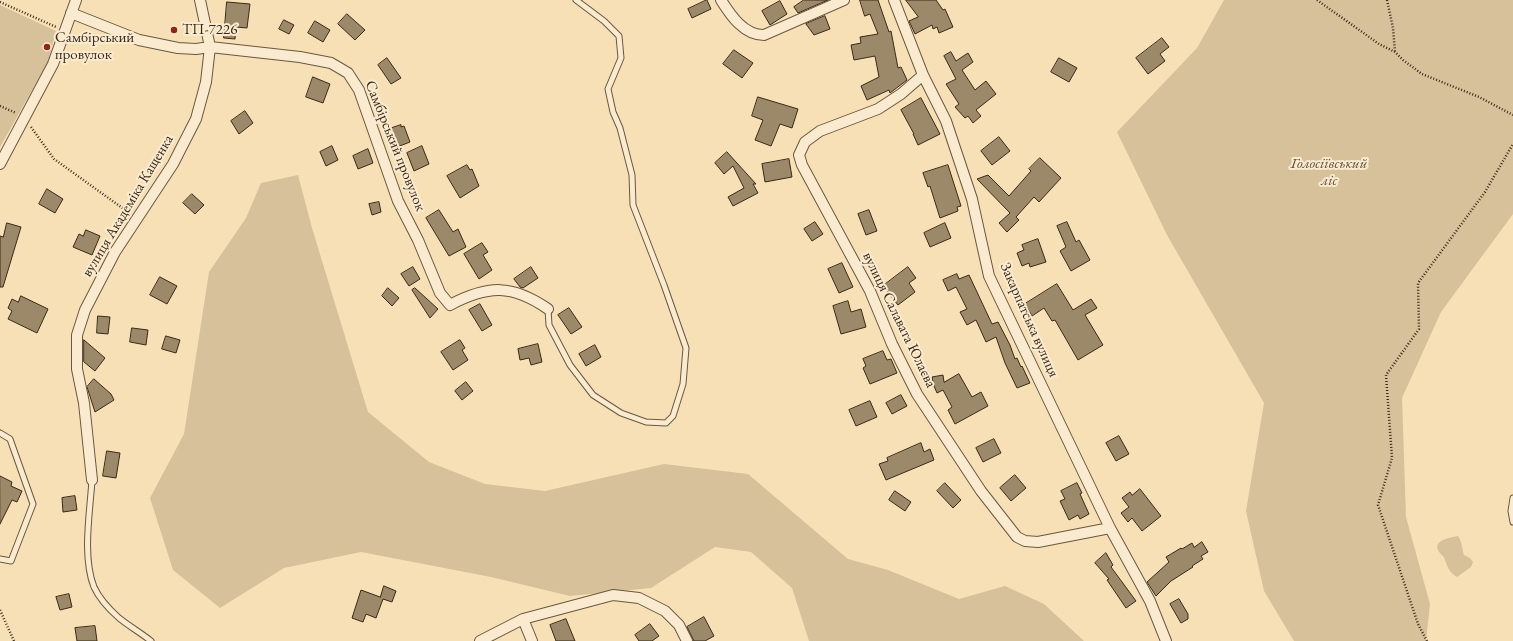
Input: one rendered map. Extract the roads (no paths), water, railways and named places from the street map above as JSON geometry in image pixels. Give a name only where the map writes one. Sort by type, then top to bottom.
[{"type":"street","points":[[0,164],[53,64],[76,0]]},
{"type":"street","name":"вулиця Академіка Кащенка","points":[[92,480],[84,403],[77,369],[77,335],[85,310],[115,252],[173,164],[196,119],[206,82],[210,47],[200,0]]},
{"type":"street","points":[[721,0],[730,15],[745,28],[757,35],[764,35],[844,0]]},
{"type":"street","name":"Закарпатська вулиця","points":[[894,0],[923,75],[946,121],[972,199],[989,276],[1110,528],[1150,601],[1166,641]]},
{"type":"street","points":[[71,13],[140,40],[178,48],[196,49],[210,47]]},
{"type":"street","name":"Самбірський провулок","points":[[210,47],[300,57],[331,63],[348,74],[359,90],[398,201],[418,240],[440,293],[450,305],[468,295],[496,290],[512,291],[535,300],[548,309]]},
{"type":"street","name":"вулиця Салавата Юлаєва","points":[[923,75],[900,94],[878,109],[820,131],[805,142],[799,155],[802,165],[870,291],[892,344],[917,394],[981,491],[1017,537],[1025,541],[1038,542],[1110,528]]},
{"type":"street","points":[[480,641],[523,619],[613,595],[639,598],[665,611],[678,625],[687,641]]},
{"type":"street","points":[[523,619],[532,641]]},
{"type":"lane","points":[[548,309],[549,325],[566,358],[594,395],[621,413],[646,422],[666,423],[673,416],[683,384],[686,348],[664,285],[633,205],[632,174],[620,128],[612,112],[608,89],[621,58],[619,36],[604,21],[576,0]]},
{"type":"lane","points":[[0,433],[10,439],[33,504],[11,561],[0,559]]},
{"type":"lane","name":"вулиця Академіка Кащенка","points":[[92,480],[88,542],[89,565],[95,587],[106,605],[119,618],[151,641]]},
{"type":"lane","points":[[1513,498],[1510,511],[1513,522]]},
{"type":"place","name":"ТП-7226","points":[[174,30]]},
{"type":"place","name":"Самбірський провулок","points":[[47,47]]},
{"type":"park label","name":"Голосіївський ліс","points":[[1329,172]]}]
